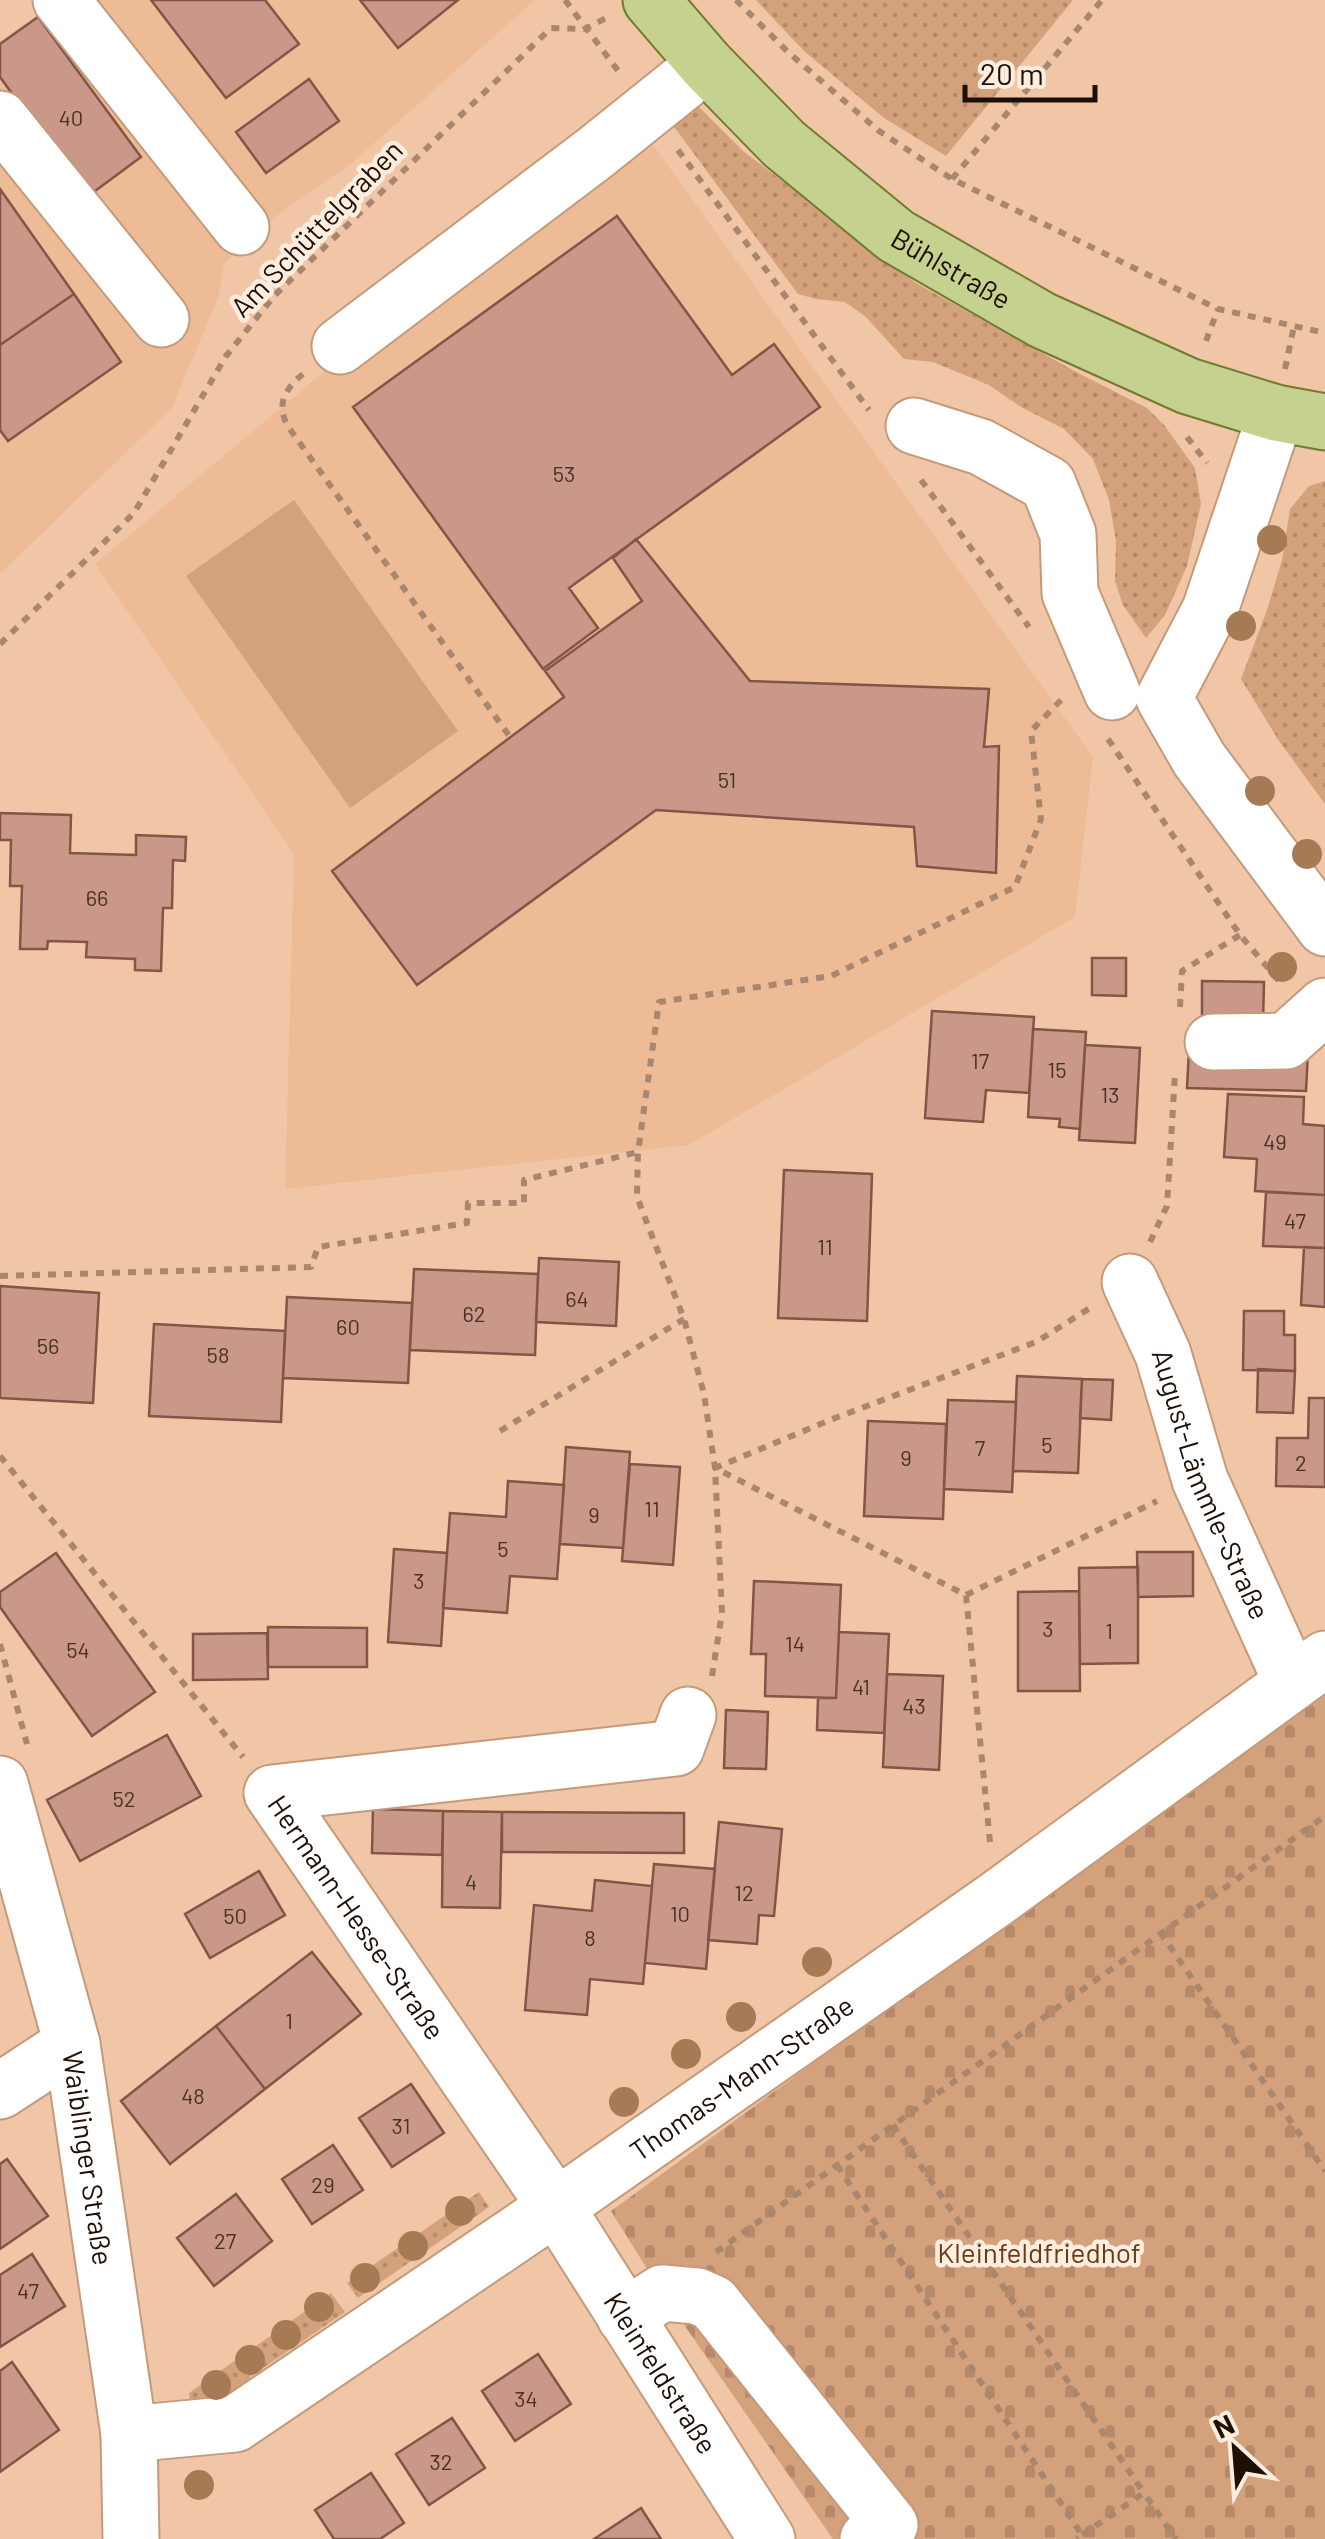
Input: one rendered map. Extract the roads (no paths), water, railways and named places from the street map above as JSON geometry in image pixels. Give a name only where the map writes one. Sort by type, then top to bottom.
[{"type":"main road","name":"Bühlstraße","points":[[632,7],[706,64],[784,144],[896,236],[1042,320],[1188,386],[1300,418]]},
{"type":"street","points":[[61,0],[241,227]]},
{"type":"street","points":[[340,346],[706,64]]},
{"type":"street","points":[[0,119],[161,318]]},
{"type":"street","points":[[1116,692],[1210,610],[1300,418]]},
{"type":"street","points":[[893,420],[981,447],[1048,484],[1068,534],[1070,593],[1116,692],[1199,759],[1325,928]]},
{"type":"street","points":[[1190,1041],[1286,1040],[1318,1013]]},
{"type":"street","name":"August-Lämmle-Straße","points":[[1130,1282],[1163,1354],[1200,1480],[1309,1671]]},
{"type":"street","name":"Thomas-Mann-Straße","points":[[129,2434],[234,2424],[556,2207],[995,1900],[1309,1671]]},
{"type":"street","name":"Hermann-Hesse-Straße","points":[[556,2207],[272,1793],[676,1748],[688,1715]]},
{"type":"street","name":"Waiblinger Straße","points":[[0,1784],[72,2044],[129,2434],[131,2539]]},
{"type":"street","points":[[0,2092],[72,2044]]},
{"type":"street","name":"Kleinfeldstraße","points":[[556,2207],[643,2305],[767,2539]]},
{"type":"street","points":[[643,2305],[697,2296],[713,2303],[890,2525],[868,2539]]},
{"type":"park label","name":"Kleinfeldfriedhof","points":[[1039,2252]]}]
